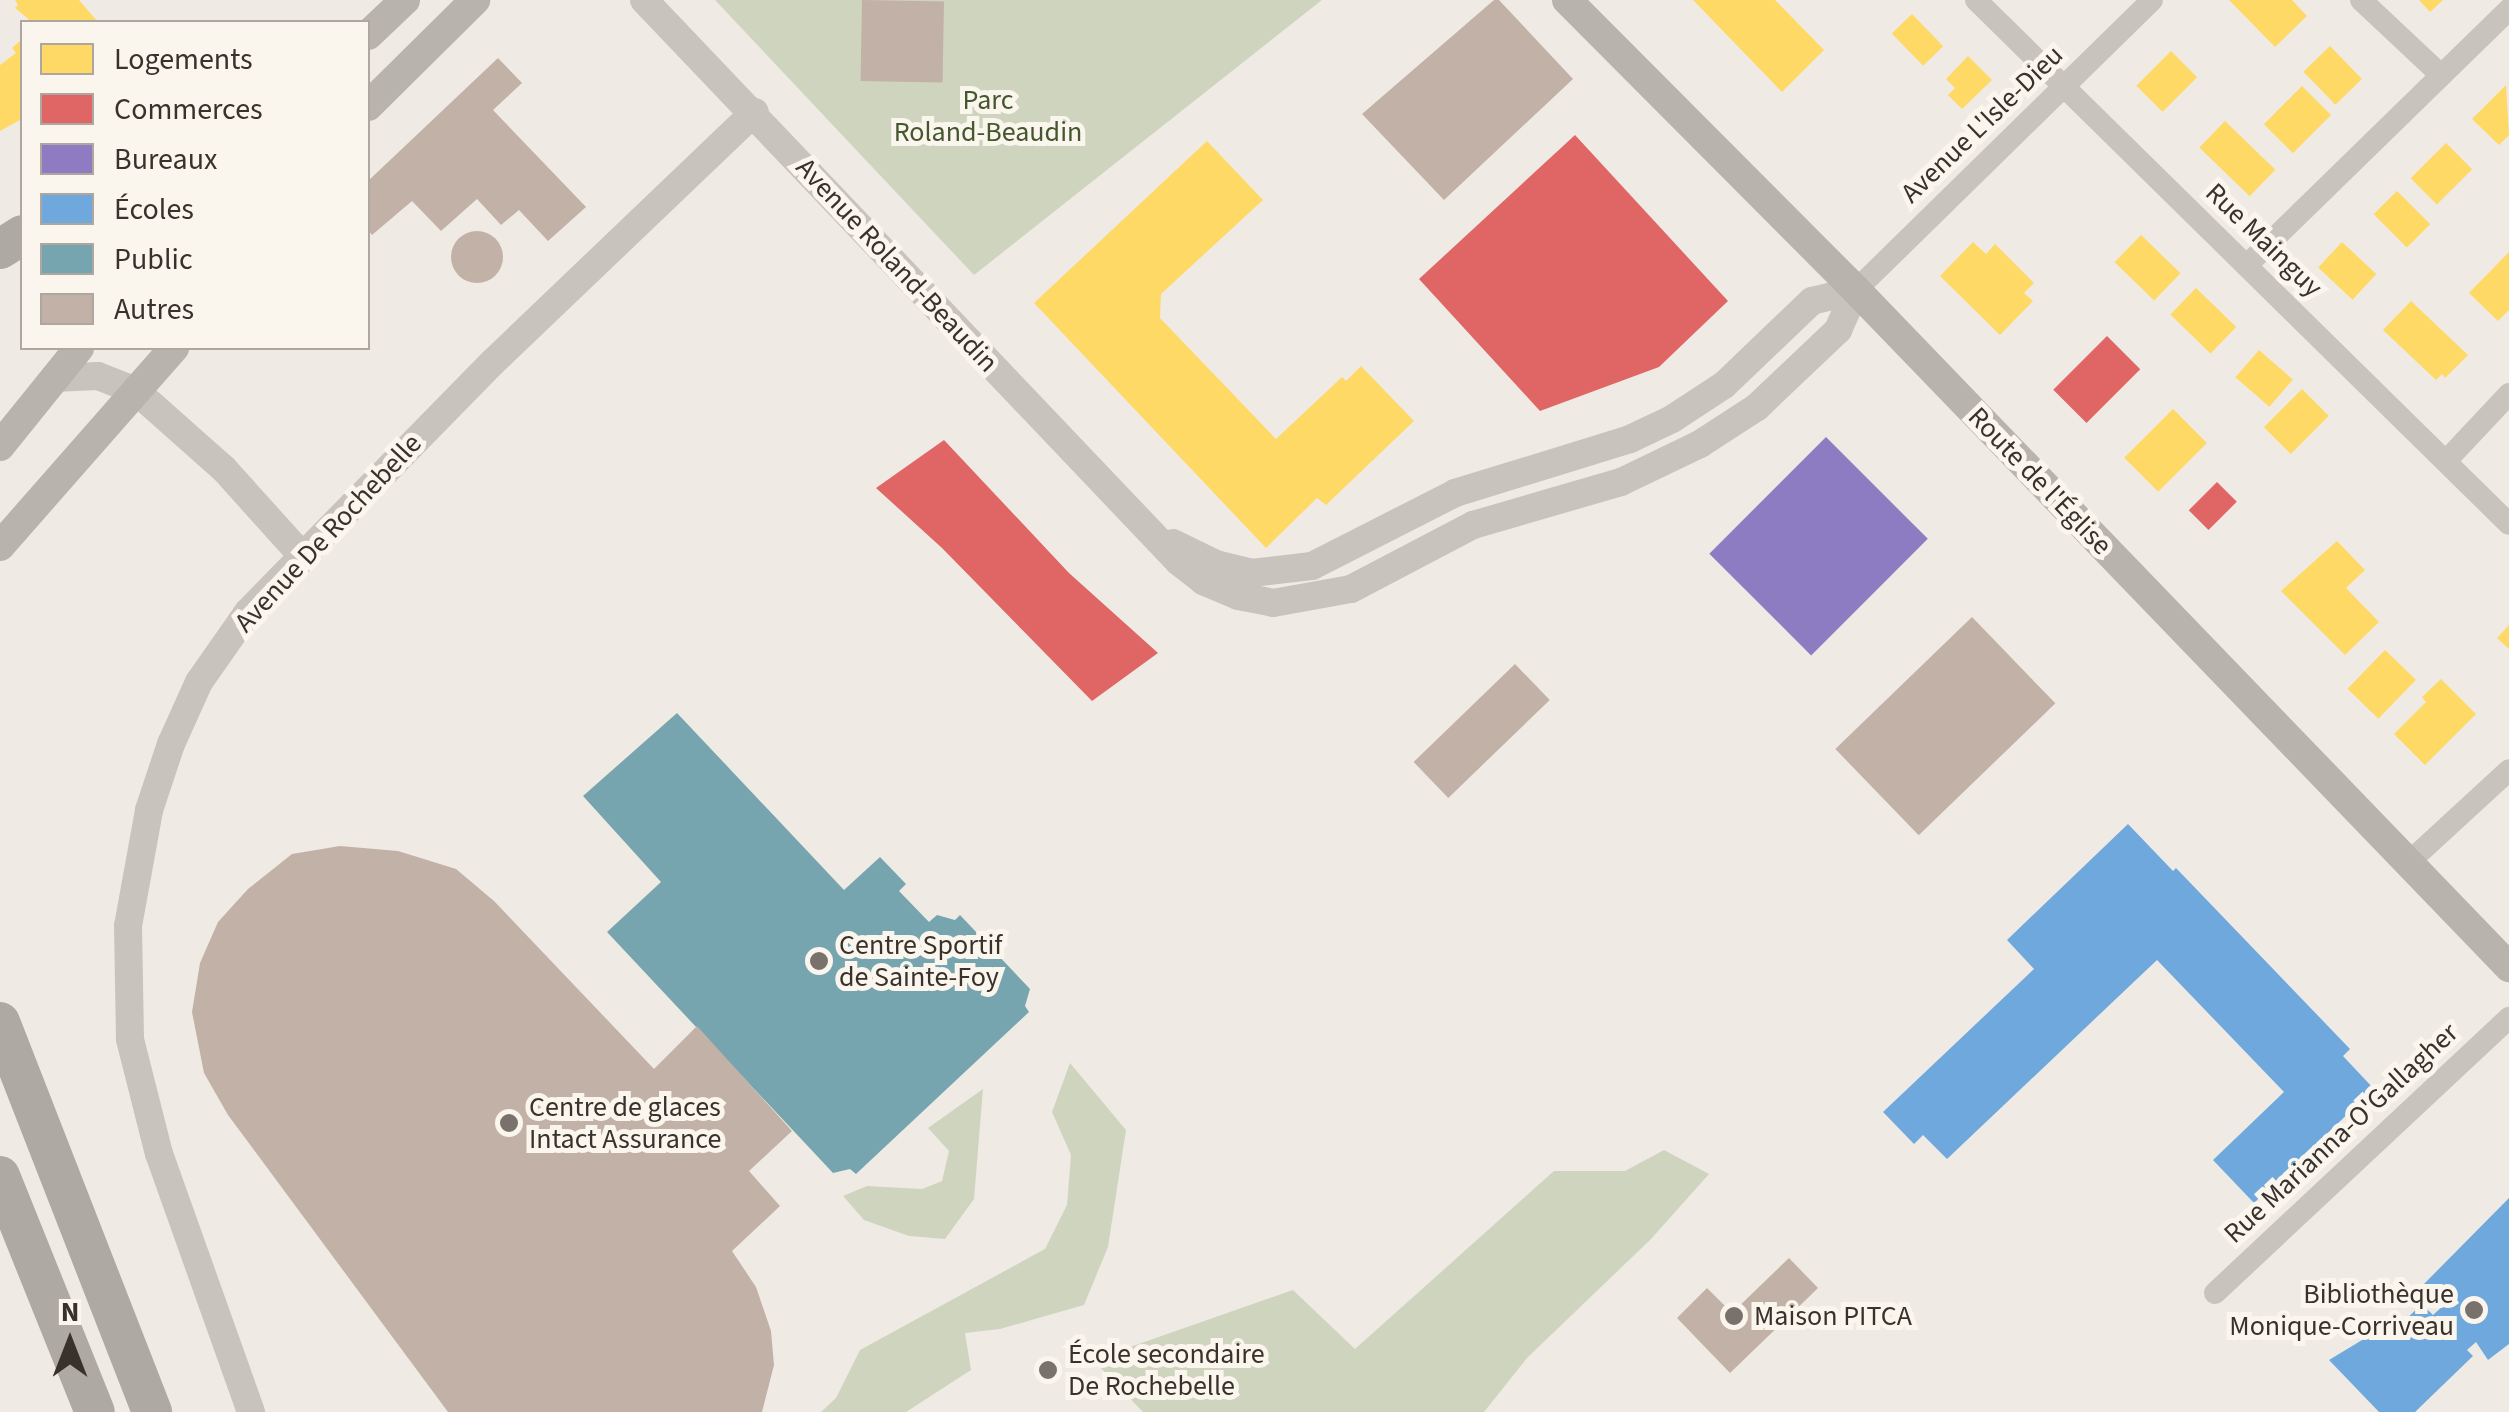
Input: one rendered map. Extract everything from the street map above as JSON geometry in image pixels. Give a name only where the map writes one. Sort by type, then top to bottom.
[{"type":"highway","points":[[0,1022],[152,1412]]},
{"type":"highway","points":[[0,1176],[89,1396]]},
{"type":"highway","points":[[0,1234],[89,1396]]},
{"type":"main road","points":[[370,33],[405,0]]},
{"type":"main road","points":[[370,104],[475,0]]},
{"type":"main road","name":"Route de l'Église","points":[[1566,0],[1856,290],[2509,967]]},
{"type":"main road","points":[[0,446],[77,350]]},
{"type":"main road","points":[[0,546],[172,350]]},
{"type":"street","name":"Avenue Roland-Beaudin","points":[[644,0],[1150,530],[1203,581],[1238,596],[1273,603],[1351,589],[1473,525],[1621,482],[1700,444],[1757,407],[1838,330],[1856,290]]},
{"type":"street","name":"Rue Mainguy","points":[[1976,0],[2509,524]]},
{"type":"street","name":"Avenue L'Isle-Dieu","points":[[1856,290],[2152,0]]},
{"type":"street","points":[[2362,0],[2441,75]]},
{"type":"street","points":[[2247,265],[2509,9]]},
{"type":"street","name":"Avenue De Rochebelle","points":[[252,1412],[141,1098],[130,1039],[128,926],[149,810],[170,744],[199,682],[248,612],[502,353],[755,112]]},
{"type":"street","name":"Avenue Roland-Beaudin","points":[[1150,530],[1216,564],[1252,573],[1312,566],[1455,494],[1630,440],[1672,419],[1724,385],[1812,301],[1856,290]]},
{"type":"street","points":[[54,378],[98,376],[136,391],[224,469],[304,558]]},
{"type":"street","points":[[2446,461],[2509,394]]},
{"type":"street","points":[[2408,863],[2509,770]]},
{"type":"street","name":"Rue Marianna-O'Gallagher","points":[[2215,1293],[2509,1018]]},
{"type":"green space","name":"Parc Roland-Beaudin","points":[[715,0],[1322,0],[974,275]]},
{"type":"green space","points":[[1070,1063],[1126,1130],[1108,1247],[1084,1305],[1000,1329],[965,1333],[971,1370],[906,1412],[821,1412],[836,1398],[860,1350],[1045,1249],[1067,1205],[1071,1155],[1052,1112]]},
{"type":"green space","points":[[983,1089],[974,1199],[945,1239],[909,1236],[864,1220],[843,1196],[867,1186],[922,1189],[942,1181],[949,1151],[928,1128]]},
{"type":"green space","points":[[1664,1150],[1709,1174],[1651,1239],[1527,1358],[1484,1412],[1143,1412],[1093,1360],[1293,1290],[1355,1349],[1554,1171],[1625,1171]]},
{"type":"building: Logements","points":[[15,0],[79,0],[96,20],[30,20],[15,8]]},
{"type":"building: Logements","points":[[1693,0],[1775,0],[1824,50],[1782,92]]},
{"type":"building: Logements","points":[[2229,0],[2292,0],[2307,16],[2275,47]]},
{"type":"building: Logements","points":[[2419,0],[2443,0],[2430,12]]},
{"type":"building: Logements","points":[[1912,14],[1943,46],[1923,66],[1892,33]]},
{"type":"building: Logements","points":[[20,41],[20,120],[0,131],[0,65],[16,53],[12,48]]},
{"type":"building: Logements","points":[[2330,46],[2362,79],[2335,105],[2303,72]]},
{"type":"building: Logements","points":[[2171,51],[2197,77],[2163,112],[2136,86]]},
{"type":"building: Logements","points":[[1968,56],[1992,80],[1962,109],[1948,95],[1955,88],[1946,79]]},
{"type":"building: Logements","points":[[2506,85],[2509,135],[2499,145],[2472,119]]},
{"type":"building: Logements","points":[[2302,86],[2331,115],[2293,153],[2264,124]]},
{"type":"building: Logements","points":[[2225,121],[2275,170],[2250,196],[2199,148]]},
{"type":"building: Logements","points":[[1207,141],[1263,200],[1161,294],[1160,318],[1276,439],[1342,377],[1346,381],[1361,366],[1414,421],[1326,505],[1317,498],[1266,548],[1034,303]]},
{"type":"building: Logements","points":[[2446,143],[2472,169],[2437,205],[2411,178]]},
{"type":"building: Logements","points":[[2397,191],[2430,224],[2407,248],[2374,214]]},
{"type":"building: Logements","points":[[2141,235],[2181,273],[2154,301],[2115,262]]},
{"type":"building: Logements","points":[[1973,242],[1986,254],[1995,244],[2034,283],[2024,293],[2033,301],[2000,335],[1940,276]]},
{"type":"building: Logements","points":[[2342,242],[2376,274],[2353,300],[2318,268]]},
{"type":"building: Logements","points":[[2509,252],[2509,310],[2498,321],[2469,293]]},
{"type":"building: Logements","points":[[2196,288],[2236,327],[2211,354],[2170,315]]},
{"type":"building: Logements","points":[[2411,301],[2468,355],[2445,378],[2442,374],[2436,380],[2383,330]]},
{"type":"building: Logements","points":[[2259,350],[2293,380],[2269,407],[2235,377]]},
{"type":"building: Logements","points":[[2302,389],[2329,416],[2291,454],[2264,427]]},
{"type":"building: Logements","points":[[2173,409],[2207,443],[2158,492],[2124,458]]},
{"type":"building: Logements","points":[[2337,541],[2365,570],[2346,588],[2379,622],[2345,655],[2281,591]]},
{"type":"building: Logements","points":[[2509,625],[2509,649],[2497,638]]},
{"type":"building: Logements","points":[[2385,650],[2416,680],[2378,719],[2347,689]]},
{"type":"building: Logements","points":[[2441,679],[2476,714],[2425,765],[2394,734],[2426,702],[2422,697]]},
{"type":"building: Commerces","points":[[1575,135],[1728,301],[1659,367],[1540,411],[1419,279]]},
{"type":"building: Commerces","points":[[2107,336],[2140,369],[2086,423],[2053,390]]},
{"type":"building: Commerces","points":[[944,440],[1069,573],[1158,653],[1092,701],[942,548],[876,488]]},
{"type":"building: Commerces","points":[[2217,482],[2237,502],[2209,530],[2189,510]]},
{"type":"building: Bureaux","points":[[1826,437],[1928,539],[1811,655],[1709,554]]},
{"type":"building: Écoles","points":[[2128,824],[2173,871],[2176,868],[2350,1049],[2343,1056],[2374,1089],[2254,1203],[2213,1160],[2284,1092],[2157,960],[1947,1159],[1923,1135],[1914,1144],[1883,1112],[2034,969],[2007,940]]},
{"type":"building: Écoles","name":"Bibliothèque Monique-Corriveau","points":[[2509,1198],[2509,1344],[2488,1360],[2476,1342],[2467,1350],[2473,1356],[2415,1412],[2379,1412],[2329,1360],[2377,1331],[2385,1339],[2422,1304],[2433,1315],[2444,1305],[2421,1287]]},
{"type":"building: Public","name":"Centre Sportif de Sainte-Foy","points":[[677,713],[844,890],[880,857],[906,884],[899,891],[929,922],[937,915],[955,920],[960,915],[1030,989],[1025,1006],[1029,1012],[856,1174],[850,1169],[833,1173],[607,932],[661,882],[583,796]]},
{"type":"building: Autres","points":[[862,0],[944,1],[943,82],[861,81]]},
{"type":"building: Autres","points":[[1494,0],[1499,0],[1573,79],[1444,200],[1362,114]]},
{"type":"building: Autres","points":[[498,58],[522,83],[493,110],[586,207],[548,241],[519,210],[501,225],[477,199],[441,231],[412,201],[372,235],[370,179]]},
{"type":"building: Autres","points":[[477,231],[496,238],[503,257],[496,276],[477,283],[458,276],[451,257],[458,238]]},
{"type":"building: Autres","points":[[1972,617],[2055,703],[1919,835],[1835,749]]},
{"type":"building: Autres","points":[[1515,664],[1550,700],[1448,798],[1414,762]]},
{"type":"building: Autres","name":"Centre de glaces Intact Assurance","points":[[340,846],[398,851],[456,869],[494,901],[654,1069],[697,1026],[792,1131],[749,1171],[780,1206],[732,1251],[756,1287],[771,1331],[774,1365],[762,1412],[448,1412],[228,1115],[204,1073],[192,1012],[200,963],[218,922],[248,889],[292,854]]},
{"type":"building: Autres","name":"Maison PITCA","points":[[1789,1258],[1818,1288],[1730,1373],[1677,1318],[1707,1288],[1732,1313]]},
{"type":"place","name":"Centre Sportif de Sainte-Foy","points":[[819,961]]},
{"type":"place","name":"Centre de glaces Intact Assurance","points":[[509,1123]]},
{"type":"place","name":"Bibliothèque Monique-Corriveau","points":[[2474,1310]]},
{"type":"place","name":"Maison PITCA","points":[[1734,1316]]},
{"type":"place","name":"École secondaire De Rochebelle","points":[[1048,1370]]}]
